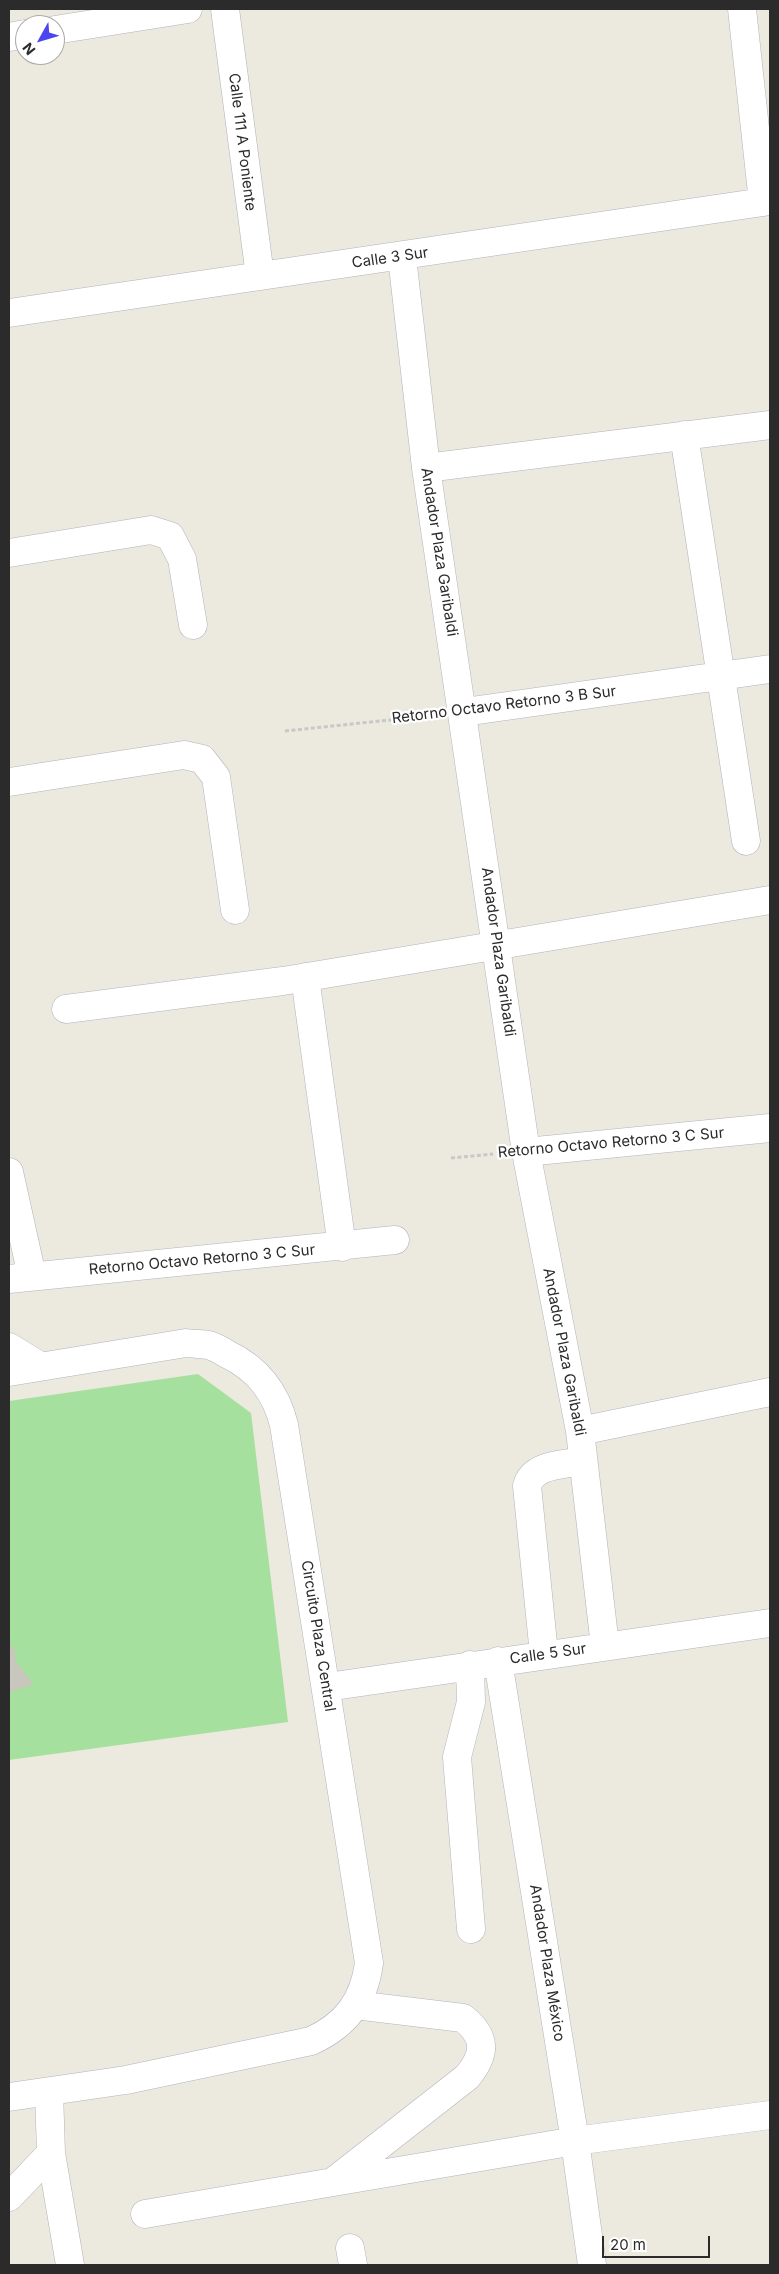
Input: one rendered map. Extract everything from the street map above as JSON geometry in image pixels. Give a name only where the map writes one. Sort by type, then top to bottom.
[{"type":"street","points":[[65,28],[188,9]]},
{"type":"street","name":"Calle 111 A Poniente","points":[[225,9],[260,276]]},
{"type":"street","points":[[742,9],[767,202]]},
{"type":"street","name":"Calle 3 Sur","points":[[9,313],[402,257],[767,202]]},
{"type":"street","name":"Andador Plaza Garibaldi","points":[[402,257],[426,468],[464,712],[526,1152],[580,1431],[605,1646]]},
{"type":"street","points":[[426,468],[770,425]]},
{"type":"street","points":[[684,435],[746,842]]},
{"type":"street","points":[[9,553],[151,530],[170,536],[182,559],[193,625]]},
{"type":"street","name":"Retorno Octavo Retorno 3 B Sur","points":[[464,712],[770,669]]},
{"type":"street","points":[[9,782],[184,755],[202,759],[216,777],[236,910]]},
{"type":"street","points":[[66,1009],[305,977],[770,900]]},
{"type":"street","points":[[305,977],[342,1247]]},
{"type":"street","name":"Retorno Octavo Retorno 3 C Sur","points":[[526,1152],[770,1128]]},
{"type":"street","points":[[9,1172],[20,1277]]},
{"type":"street","name":"Retorno Octavo Retorno 3 C Sur","points":[[20,1277],[342,1247],[395,1240]]},
{"type":"street","name":"Circuito Plaza Central","points":[[9,1372],[186,1343],[211,1345],[255,1372],[269,1387],[279,1404],[288,1445],[367,1938],[369,1963],[361,1995]]},
{"type":"street","points":[[9,1347],[40,1366]]},
{"type":"street","points":[[580,1431],[770,1392]]},
{"type":"street","points":[[544,1654],[527,1486],[530,1477],[539,1470],[583,1461]]},
{"type":"street","name":"Calle 5 Sur","points":[[327,1687],[544,1654],[770,1623]]},
{"type":"street","name":"Andador Plaza México","points":[[498,1661],[576,2141],[592,2265]]},
{"type":"street","points":[[470,1665],[471,1702],[457,1757],[471,1929]]},
{"type":"street","points":[[9,2097],[126,2080],[311,2041],[326,2035],[342,2022],[361,1995],[463,2018],[476,2028],[482,2046],[478,2063],[467,2077],[331,2183]]},
{"type":"street","points":[[49,2092],[51,2153],[70,2265]]},
{"type":"street","points":[[146,2214],[576,2141],[770,2115]]},
{"type":"street","points":[[9,2197],[51,2153]]},
{"type":"path","name":"Retorno Octavo Retorno 3 B Sur","points":[[285,732],[464,712]]},
{"type":"path","name":"Retorno Octavo Retorno 3 C Sur","points":[[451,1158],[526,1152]]},
{"type":"green space","points":[[198,1374],[251,1413],[288,1722],[9,1760],[9,1401]]},
{"type":"building","points":[[9,1643],[15,1652],[15,1661],[33,1684],[9,1692]]}]
